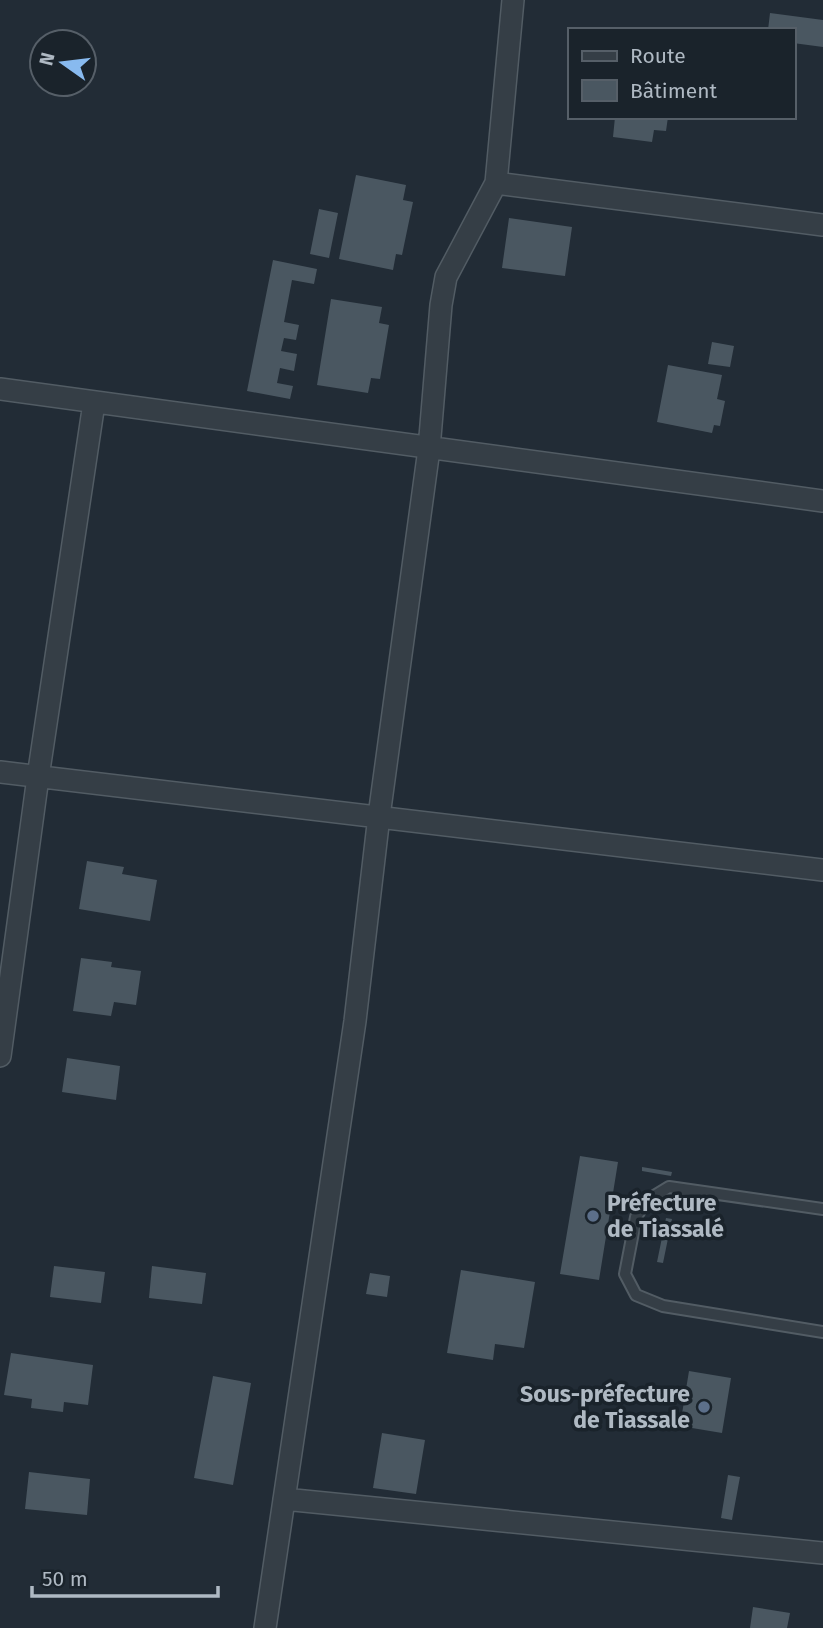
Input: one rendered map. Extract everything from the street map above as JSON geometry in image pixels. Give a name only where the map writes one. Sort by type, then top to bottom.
[{"type":"street","points":[[265,1628],[355,1021],[379,816],[429,449],[446,277],[496,183],[513,0]]},
{"type":"street","points":[[496,183],[823,225]]},
{"type":"street","points":[[0,389],[823,501]]},
{"type":"street","points":[[0,1056],[38,777],[94,403]]},
{"type":"street","points":[[0,772],[823,870]]},
{"type":"street","points":[[284,1499],[823,1553]]},
{"type":"lane","points":[[823,1209],[669,1187],[646,1201],[636,1217],[625,1274],[636,1295],[663,1306],[823,1332]]},
{"type":"building","points":[[770,13],[823,20],[823,47],[795,43],[795,28],[768,28]]},
{"type":"building","points":[[615,119],[668,119],[666,131],[654,130],[652,142],[613,137]]},
{"type":"building","points":[[356,175],[406,185],[403,200],[413,202],[402,255],[396,254],[393,270],[339,259]]},
{"type":"building","points":[[319,209],[338,213],[329,258],[310,254]]},
{"type":"building","points":[[509,218],[572,227],[565,276],[502,268]]},
{"type":"building","points":[[273,260],[317,269],[314,284],[292,280],[284,322],[299,325],[296,340],[284,338],[281,351],[297,354],[294,371],[280,368],[277,383],[293,386],[290,399],[247,391]]},
{"type":"building","points":[[331,299],[382,307],[379,323],[389,325],[380,379],[371,378],[368,393],[317,385]]},
{"type":"building","points":[[712,342],[734,346],[730,367],[708,364]]},
{"type":"building","points":[[668,365],[722,375],[717,399],[725,401],[720,426],[714,425],[712,433],[657,422]]},
{"type":"building","points":[[87,861],[124,867],[122,874],[157,880],[150,921],[79,909]]},
{"type":"building","points":[[81,958],[112,962],[111,967],[141,971],[136,1005],[114,1002],[111,1016],[73,1011]]},
{"type":"building","points":[[67,1058],[120,1066],[116,1100],[62,1092]]},
{"type":"building","points":[[580,1156],[618,1162],[599,1280],[560,1274]]},
{"type":"building","points":[[642,1167],[672,1172],[671,1176],[642,1171]]},
{"type":"building","points":[[666,1218],[672,1219],[663,1263],[657,1262]]},
{"type":"building","points":[[54,1266],[105,1272],[101,1303],[50,1297]]},
{"type":"building","points":[[152,1266],[206,1273],[202,1304],[149,1298]]},
{"type":"building","points":[[461,1270],[535,1282],[524,1348],[495,1344],[493,1360],[447,1353]]},
{"type":"building","points":[[370,1273],[390,1276],[387,1297],[366,1294]]},
{"type":"building","points":[[11,1353],[93,1365],[88,1405],[64,1402],[63,1412],[31,1408],[32,1399],[4,1395]]},
{"type":"building","points":[[689,1371],[731,1378],[722,1433],[680,1426]]},
{"type":"building","points":[[213,1376],[251,1383],[233,1485],[194,1478]]},
{"type":"building","points":[[382,1433],[425,1440],[416,1494],[373,1488]]},
{"type":"building","points":[[29,1472],[90,1479],[87,1515],[25,1509]]},
{"type":"building","points":[[728,1475],[740,1477],[732,1520],[721,1518]]},
{"type":"building","points":[[753,1607],[790,1613],[787,1628],[750,1628]]},
{"type":"place","name":"Préfecture de Tiassalé","points":[[593,1216]]},
{"type":"place","name":"Sous-préfecture de Tiassale","points":[[704,1407]]}]
